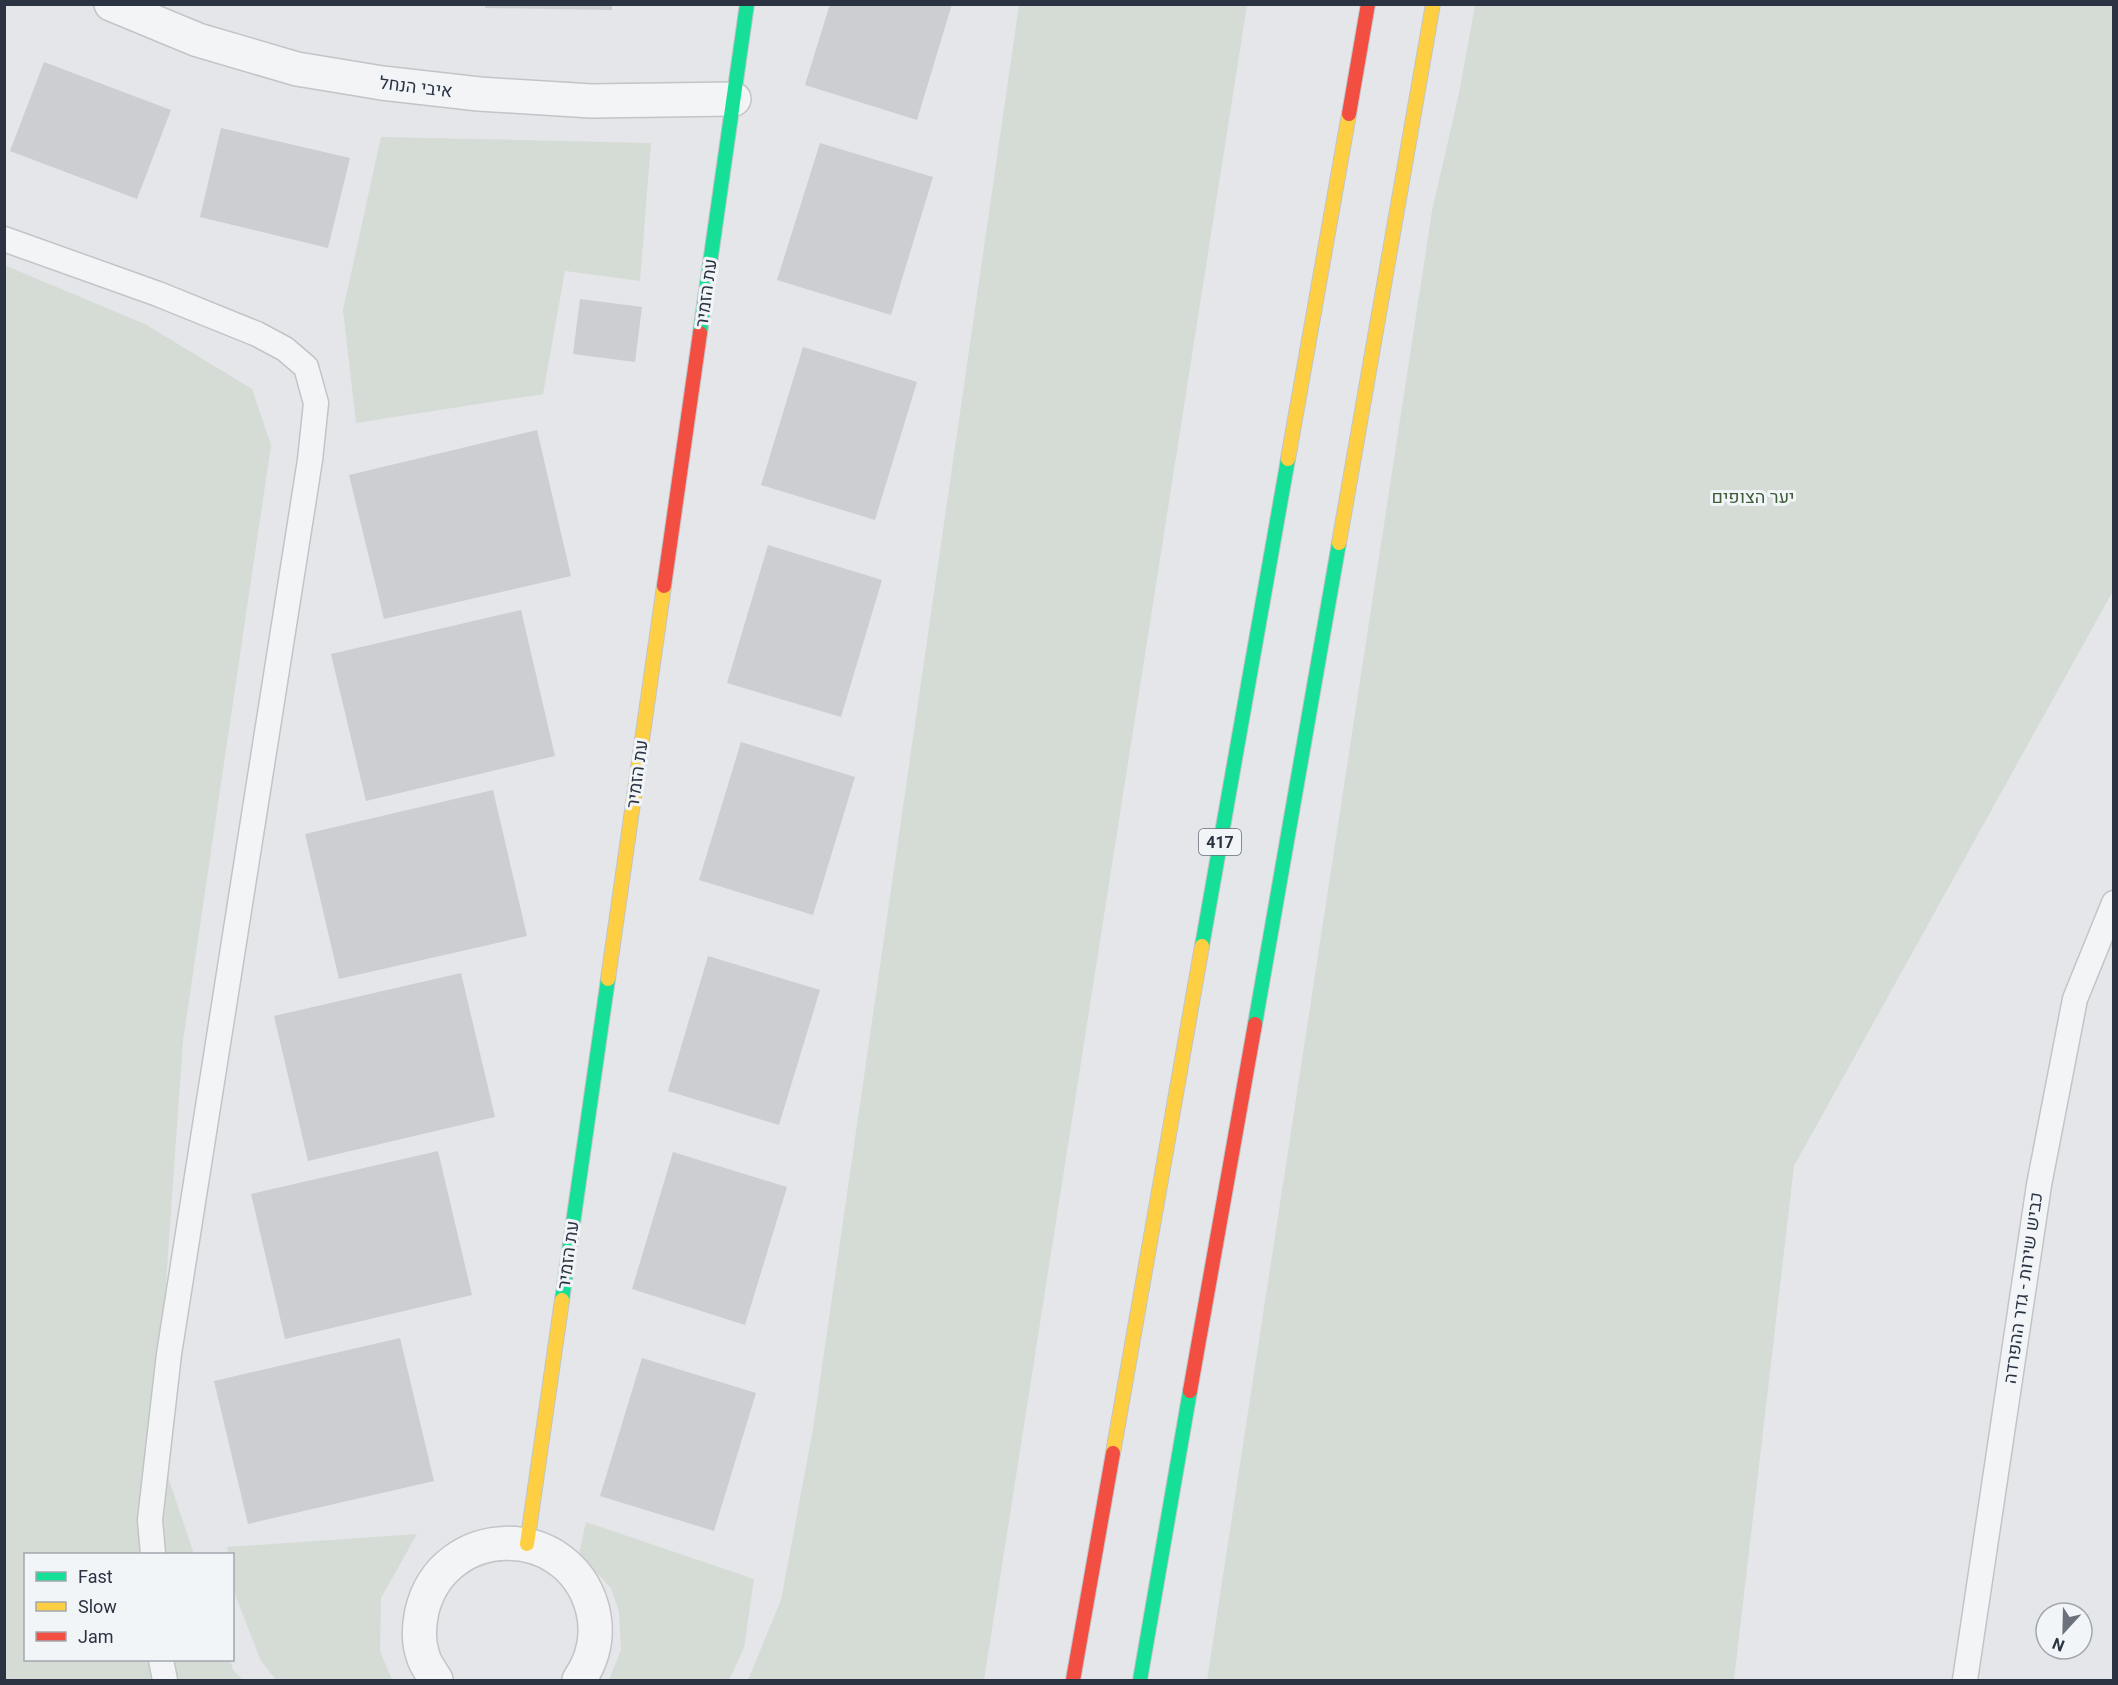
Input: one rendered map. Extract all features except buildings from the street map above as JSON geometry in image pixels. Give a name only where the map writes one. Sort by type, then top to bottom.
[{"type":"main road","name":"עת הזמיר","points":[[527,1544],[747,4]]},
{"type":"main road","name":"417","points":[[1073,1680],[1368,4]]},
{"type":"main road","points":[[1140,1680],[1433,4]]},
{"type":"street","name":"איבי הנחל","points":[[111,4],[198,40],[286,66],[382,83],[479,94],[591,101],[734,99]]},
{"type":"street","points":[[436,1680],[423,1656],[419,1626],[426,1596],[442,1570],[466,1551],[496,1543],[527,1544],[544,1550],[570,1567],[588,1593],[596,1622],[596,1638],[588,1667],[579,1680]]},
{"type":"lane","points":[[4,238],[158,294],[256,334],[285,349],[306,367],[316,403],[310,460],[169,1354],[150,1520],[153,1553]]},
{"type":"lane","name":"כביש שירות - גדר ההפרדה","points":[[1965,1680],[2039,1185],[2075,999],[2114,903]]},
{"type":"lane","points":[[161,1661],[165,1680]]},
{"type":"green space","points":[[1019,5],[1247,5],[984,1680],[748,1680],[781,1600],[813,1429]]},
{"type":"green space","name":"יער הצופים","points":[[1475,5],[2113,5],[2113,591],[1794,1166],[1734,1680],[1207,1680],[1432,211],[1459,93]]},
{"type":"green space","points":[[381,137],[651,143],[640,281],[565,271],[543,394],[356,423],[343,310]]},
{"type":"green space","points":[[4,265],[145,324],[252,389],[271,445],[183,1041],[155,1439],[194,1553],[24,1553],[24,1661],[230,1661],[233,1670],[243,1680],[5,1680]]},
{"type":"green space","points":[[586,1522],[754,1579],[744,1648],[729,1680],[609,1680],[621,1650],[619,1612],[611,1588],[579,1554]]},
{"type":"green space","points":[[417,1534],[381,1598],[380,1651],[392,1680],[276,1680],[261,1661],[235,1595],[234,1553],[228,1553],[227,1547]]},
{"type":"traffic: fast","points":[[700,333],[747,4]]},
{"type":"traffic: fast","points":[[1202,946],[1288,459]]},
{"type":"traffic: fast","points":[[1255,1024],[1339,543]]},
{"type":"traffic: fast","points":[[562,1300],[608,979]]},
{"type":"traffic: fast","points":[[1140,1680],[1190,1391]]},
{"type":"traffic: slow","points":[[1339,543],[1433,4]]},
{"type":"traffic: slow","points":[[1288,459],[1349,114]]},
{"type":"traffic: slow","points":[[608,979],[664,586]]},
{"type":"traffic: slow","points":[[1113,1453],[1202,946]]},
{"type":"traffic: slow","points":[[527,1544],[562,1300]]},
{"type":"traffic: jam","points":[[1349,114],[1368,4]]},
{"type":"traffic: jam","points":[[664,586],[700,333]]},
{"type":"traffic: jam","points":[[1190,1391],[1255,1024]]},
{"type":"traffic: jam","points":[[1073,1680],[1113,1453]]}]
